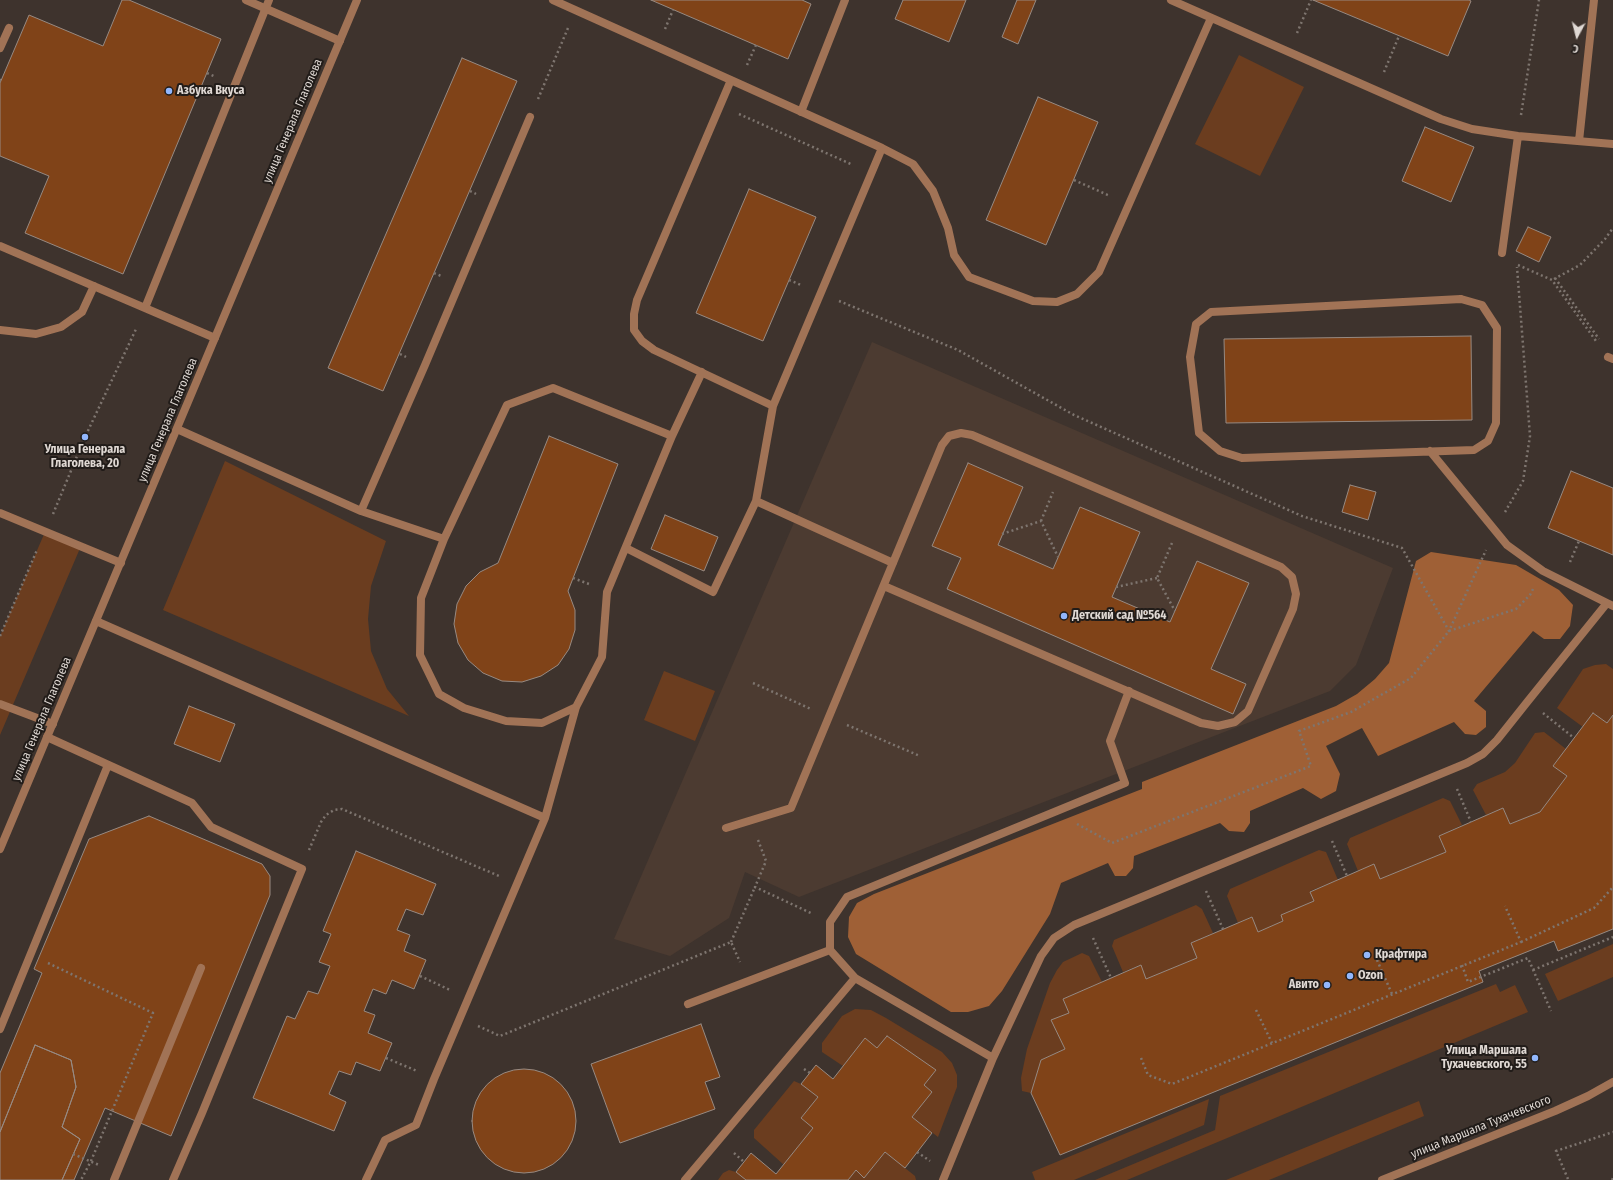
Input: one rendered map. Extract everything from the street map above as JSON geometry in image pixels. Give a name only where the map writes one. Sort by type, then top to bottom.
[{"type":"street","points":[[246,0],[340,41]]},
{"type":"street","points":[[145,308],[269,0]]},
{"type":"street","name":"улица Генерала Глаголева","points":[[0,849],[357,0]]},
{"type":"street","points":[[553,0],[882,148],[913,164],[933,191],[948,228],[954,255],[969,277],[1033,301],[1057,302],[1076,294],[1099,272],[1211,18]]},
{"type":"street","points":[[801,112],[845,0]]},
{"type":"street","points":[[1171,0],[1441,119],[1472,129],[1518,136],[1613,144]]},
{"type":"street","points":[[1579,141],[1594,0]]},
{"type":"street","points":[[0,48],[8,28]]},
{"type":"street","points":[[731,80],[637,300],[634,314],[634,330],[642,341],[654,350],[773,406]]},
{"type":"street","points":[[361,510],[530,117]]},
{"type":"street","points":[[1502,253],[1518,136]]},
{"type":"street","points":[[626,548],[713,592],[756,501],[773,406],[882,148]]},
{"type":"street","points":[[0,246],[215,338]]},
{"type":"street","points":[[0,330],[36,334],[61,327],[82,312],[94,286]]},
{"type":"street","points":[[1461,299],[1482,305],[1497,328],[1496,423],[1488,441],[1474,450],[1430,451],[1242,458],[1220,451],[1199,433],[1190,357],[1196,324],[1211,312],[1461,299]]},
{"type":"street","points":[[366,1180],[385,1140],[416,1125],[468,998],[545,818],[576,707],[602,657],[607,592],[672,436],[702,372]]},
{"type":"street","points":[[576,707],[542,723],[506,720],[464,708],[439,694],[420,655],[421,598],[444,539],[507,404],[553,388],[672,436]]},
{"type":"street","points":[[177,429],[361,510],[444,539]]},
{"type":"street","points":[[726,828],[791,808],[942,444],[949,436],[961,433],[972,435],[1281,567],[1292,577],[1296,594],[1294,608],[1248,711],[1235,722],[1218,726],[1201,723],[884,586]]},
{"type":"street","points":[[943,1180],[993,1058],[1041,956],[1054,938],[1085,920],[1448,770],[1483,754],[1497,740],[1610,604],[1543,571],[1507,545],[1430,451]]},
{"type":"street","points":[[756,501],[893,563]]},
{"type":"street","points":[[0,513],[121,563]]},
{"type":"street","points":[[96,621],[545,818]]},
{"type":"street","points":[[993,1058],[855,978],[830,950],[830,922],[847,897],[1125,783],[1110,741],[1129,691]]},
{"type":"street","points":[[0,704],[53,724]]},
{"type":"street","points":[[48,737],[192,803],[211,827],[302,869],[205,1106],[173,1180]]},
{"type":"street","points":[[0,1029],[108,764]]},
{"type":"street","points":[[688,1004],[830,950]]},
{"type":"street","points":[[115,1176],[201,968]]},
{"type":"street","points":[[685,1180],[855,978]]},
{"type":"street","name":"улица Маршала Тухачевского","points":[[1382,1180],[1401,1176],[1555,1111],[1588,1096],[1613,1082]]},
{"type":"street","name":"улица Маршала Тухачевского","points":[[1588,1096],[1613,1090]]},
{"type":"path","points":[[1289,52],[1311,0]]},
{"type":"path","points":[[1518,136],[1539,0]]},
{"type":"path","points":[[530,117],[576,10]]},
{"type":"path","points":[[1376,90],[1399,36]]},
{"type":"path","points":[[720,105],[872,173]]},
{"type":"path","points":[[1074,180],[1129,204]]},
{"type":"path","points":[[1553,279],[1580,265],[1605,239],[1613,228]]},
{"type":"path","points":[[1502,253],[1517,265],[1553,279],[1600,340]]},
{"type":"path","points":[[1054,812],[1112,844],[1311,766],[1299,731],[1351,712],[1411,678],[1449,631],[1495,530],[1523,481],[1530,436],[1517,265]]},
{"type":"path","points":[[1553,279],[1610,358]]},
{"type":"path","points":[[820,293],[958,350],[1074,415],[1295,512],[1402,548],[1449,631]]},
{"type":"path","points":[[0,636],[85,437],[145,308]]},
{"type":"path","points":[[1002,534],[1040,521],[1061,474]]},
{"type":"path","points":[[1040,521],[1058,558]]},
{"type":"path","points":[[1157,578],[1181,524]]},
{"type":"path","points":[[1449,631],[1516,609],[1530,595],[1543,571]]},
{"type":"path","points":[[1116,587],[1157,578]]},
{"type":"path","points":[[1157,578],[1175,612]]},
{"type":"path","points":[[1528,701],[1574,738]]},
{"type":"path","points":[[1448,770],[1471,822]]},
{"type":"path","points":[[302,869],[321,822],[326,815],[334,810],[342,809],[517,884]]},
{"type":"path","points":[[460,1018],[500,1036],[731,942],[766,861],[751,820]]},
{"type":"path","points":[[1323,822],[1346,876]]},
{"type":"path","points":[[1198,873],[1223,929]]},
{"type":"path","points":[[755,887],[830,922]]},
{"type":"path","points":[[1141,1058],[1148,1075],[1172,1084],[1521,942],[1594,908],[1613,887]]},
{"type":"path","points":[[1506,906],[1521,942]]},
{"type":"path","points":[[1085,920],[1111,978]]},
{"type":"path","points":[[1533,970],[1613,937]]},
{"type":"path","points":[[731,942],[750,981]]},
{"type":"path","points":[[1462,966],[1468,982],[1528,958],[1551,1012]]},
{"type":"path","points":[[1377,960],[1392,994]]},
{"type":"path","points":[[46,962],[153,1013],[91,1161],[81,1180]]},
{"type":"path","points":[[420,976],[468,998]]},
{"type":"path","points":[[1256,1010],[1272,1043]]},
{"type":"path","points":[[386,1058],[434,1079]]},
{"type":"path","points":[[1568,1180],[1556,1151],[1613,1132]]},
{"type":"path","points":[[733,1152],[744,1162]]},
{"type":"path","points":[[917,1152],[932,1162]]},
{"type":"path","points":[[73,1154],[91,1161],[115,1176]]},
{"type":"shaded area","points":[[1239,55],[1304,87],[1260,176],[1195,144]]},
{"type":"shaded area","name":"Детский сад №564","points":[[872,342],[1393,568],[1356,665],[1330,691],[799,897],[745,872],[729,918],[670,956],[614,939]]},
{"type":"shaded area","points":[[225,461],[386,541],[371,586],[368,619],[371,651],[387,689],[409,716],[163,610]]},
{"type":"shaded area","points":[[45,532],[81,546],[0,735],[0,636]]},
{"type":"shaded area","points":[[1431,552],[1516,565],[1559,590],[1573,605],[1570,626],[1560,639],[1544,639],[1533,631],[1474,701],[1486,711],[1486,727],[1476,735],[1465,734],[1454,722],[1378,756],[1362,728],[1326,746],[1340,774],[1336,791],[1321,799],[1303,788],[1250,811],[1250,823],[1244,832],[1229,831],[1220,823],[1134,856],[1133,868],[1126,876],[1115,876],[1108,863],[1061,883],[1050,914],[1002,991],[989,1006],[968,1012],[951,1012],[856,954],[848,937],[849,917],[857,903],[874,894],[1142,789],[1142,782],[1336,706],[1357,694],[1375,679],[1389,663],[1416,561]]},
{"type":"shaded area","points":[[1606,664],[1613,669],[1613,715],[1607,723],[1593,713],[1583,727],[1557,708],[1583,669],[1595,665]]},
{"type":"shaded area","points":[[664,671],[715,691],[695,741],[644,720]]},
{"type":"shaded area","points":[[1544,732],[1566,749],[1553,766],[1567,776],[1540,812],[1510,824],[1503,808],[1486,815],[1473,790],[1477,784],[1505,772],[1515,763],[1535,733]]},
{"type":"shaded area","points":[[1443,798],[1450,801],[1462,825],[1439,836],[1446,852],[1380,879],[1374,864],[1358,871],[1347,844],[1350,838]]},
{"type":"shaded area","points":[[1319,850],[1326,852],[1338,880],[1310,891],[1314,901],[1281,915],[1283,921],[1258,932],[1251,917],[1238,923],[1227,896],[1230,889]]},
{"type":"shaded area","points":[[1196,905],[1202,909],[1213,933],[1191,943],[1197,958],[1146,979],[1140,965],[1123,972],[1112,946],[1114,940]]},
{"type":"shaded area","points":[[1613,944],[1613,977],[1558,1001],[1545,974]]},
{"type":"shaded area","points":[[1082,953],[1089,956],[1102,982],[1063,999],[1069,1013],[1052,1020],[1065,1049],[1041,1060],[1031,1093],[1022,1091],[1021,1078],[1027,1049],[1050,983],[1063,962]]},
{"type":"shaded area","points":[[1496,984],[1500,992],[1515,985],[1528,1012],[1127,1180],[1095,1180],[1215,1130],[1220,1096]]},
{"type":"shaded area","points":[[855,1009],[871,1010],[886,1018],[942,1052],[952,1063],[957,1075],[957,1087],[938,1137],[912,1117],[932,1092],[924,1085],[936,1070],[877,1048],[865,1038],[843,1066],[822,1052],[822,1043],[842,1016]]},
{"type":"shaded area","points":[[794,1081],[801,1084],[818,1097],[801,1118],[813,1128],[784,1165],[754,1138],[754,1130]]},
{"type":"shaded area","points":[[1209,1099],[1204,1125],[1074,1180],[1035,1180],[1032,1172]]},
{"type":"shaded area","points":[[1419,1101],[1424,1116],[1269,1180],[1226,1180]]},
{"type":"shaded area","points":[[885,1152],[915,1176],[916,1180],[848,1180],[856,1170],[865,1177]]},
{"type":"shaded area","points":[[729,1170],[736,1172],[746,1180],[718,1180],[723,1173]]},
{"type":"building","points":[[122,0],[129,0],[221,39],[123,274],[25,233],[49,176],[0,156],[0,83],[29,15],[103,46]]},
{"type":"building","points":[[651,0],[802,0],[811,4],[788,59]]},
{"type":"building","points":[[903,0],[966,0],[949,42],[895,19]]},
{"type":"building","points":[[1017,0],[1036,0],[1018,44],[1002,37]]},
{"type":"building","points":[[1313,0],[1469,0],[1471,1],[1448,56]]},
{"type":"building","points":[[462,58],[517,81],[383,391],[328,368]]},
{"type":"building","points":[[1038,97],[1098,122],[1046,245],[986,220]]},
{"type":"building","points":[[1425,127],[1474,147],[1451,202],[1402,181]]},
{"type":"building","points":[[749,189],[816,217],[763,341],[696,313]]},
{"type":"building","points":[[1528,227],[1551,237],[1539,262],[1516,251]]},
{"type":"building","points":[[1471,336],[1472,420],[1226,423],[1224,339]]},
{"type":"building","points":[[549,436],[618,464],[568,591],[575,610],[575,630],[569,649],[558,665],[541,676],[522,682],[502,681],[483,673],[468,660],[458,643],[454,624],[457,604],[466,586],[480,572],[498,563]]},
{"type":"building","points":[[968,463],[1023,487],[998,545],[1053,569],[1080,507],[1140,532],[1112,597],[1170,622],[1197,561],[1249,583],[1211,669],[1246,684],[1233,714],[947,589],[961,558],[932,546]]},
{"type":"building","points":[[1571,471],[1613,488],[1613,555],[1548,528]]},
{"type":"building","points":[[1350,485],[1376,492],[1368,520],[1342,512]]},
{"type":"building","points":[[665,515],[718,537],[704,571],[651,549]]},
{"type":"building","points":[[189,706],[235,724],[220,762],[174,744]]},
{"type":"building","points":[[1593,713],[1607,723],[1613,715],[1613,929],[1558,951],[1554,941],[1479,971],[1483,982],[1060,1155],[1031,1093],[1041,1060],[1065,1049],[1051,1020],[1069,1013],[1063,999],[1141,965],[1146,979],[1197,958],[1191,943],[1252,917],[1258,932],[1283,921],[1281,915],[1314,901],[1310,892],[1374,864],[1380,879],[1446,852],[1439,836],[1503,808],[1510,824],[1540,812],[1567,776],[1553,766]]},
{"type":"building","points":[[149,816],[262,864],[270,876],[270,895],[171,1136],[105,1108],[74,1180],[62,1180],[80,1139],[62,1127],[76,1087],[71,1060],[35,1045],[0,1132],[0,1073],[42,973],[34,969],[89,839]]},
{"type":"building","points":[[356,851],[436,884],[423,915],[406,909],[397,930],[410,935],[404,951],[426,960],[414,989],[392,980],[386,994],[373,989],[364,1011],[375,1015],[368,1033],[392,1043],[380,1071],[356,1062],[351,1075],[339,1071],[329,1094],[346,1102],[334,1131],[253,1098],[287,1016],[295,1019],[308,991],[318,994],[330,966],[319,962],[331,934],[323,931]]},
{"type":"building","points":[[701,1024],[720,1077],[705,1082],[715,1109],[620,1143],[591,1064]]},
{"type":"building","points":[[887,1036],[936,1070],[924,1085],[932,1092],[912,1117],[932,1133],[905,1168],[885,1152],[864,1178],[856,1170],[848,1180],[746,1180],[736,1172],[751,1153],[776,1174],[813,1128],[801,1118],[818,1097],[801,1084],[816,1065],[833,1079],[865,1038],[877,1048]]},
{"type":"building","points":[[35,1045],[71,1060],[76,1087],[62,1127],[80,1139],[62,1180],[0,1180],[0,1132]]},
{"type":"building","points":[[524,1069],[544,1073],[561,1084],[572,1101],[576,1121],[572,1141],[561,1158],[544,1169],[524,1173],[504,1169],[487,1158],[476,1141],[472,1121],[476,1101],[487,1084],[504,1073]]},
{"type":"place","name":"Азбука Вкуса","points":[[169,91]]},
{"type":"place","name":"Улица Генерала Глаголева, 20","points":[[85,437]]},
{"type":"place","name":"Детский сад №564","points":[[1064,616]]},
{"type":"place","name":"Крафтира","points":[[1367,955]]},
{"type":"place","name":"Ozon","points":[[1350,976]]},
{"type":"place","name":"Авито","points":[[1327,985]]},
{"type":"place","name":"Улица Маршала Тухачевского, 55","points":[[1535,1058]]}]
